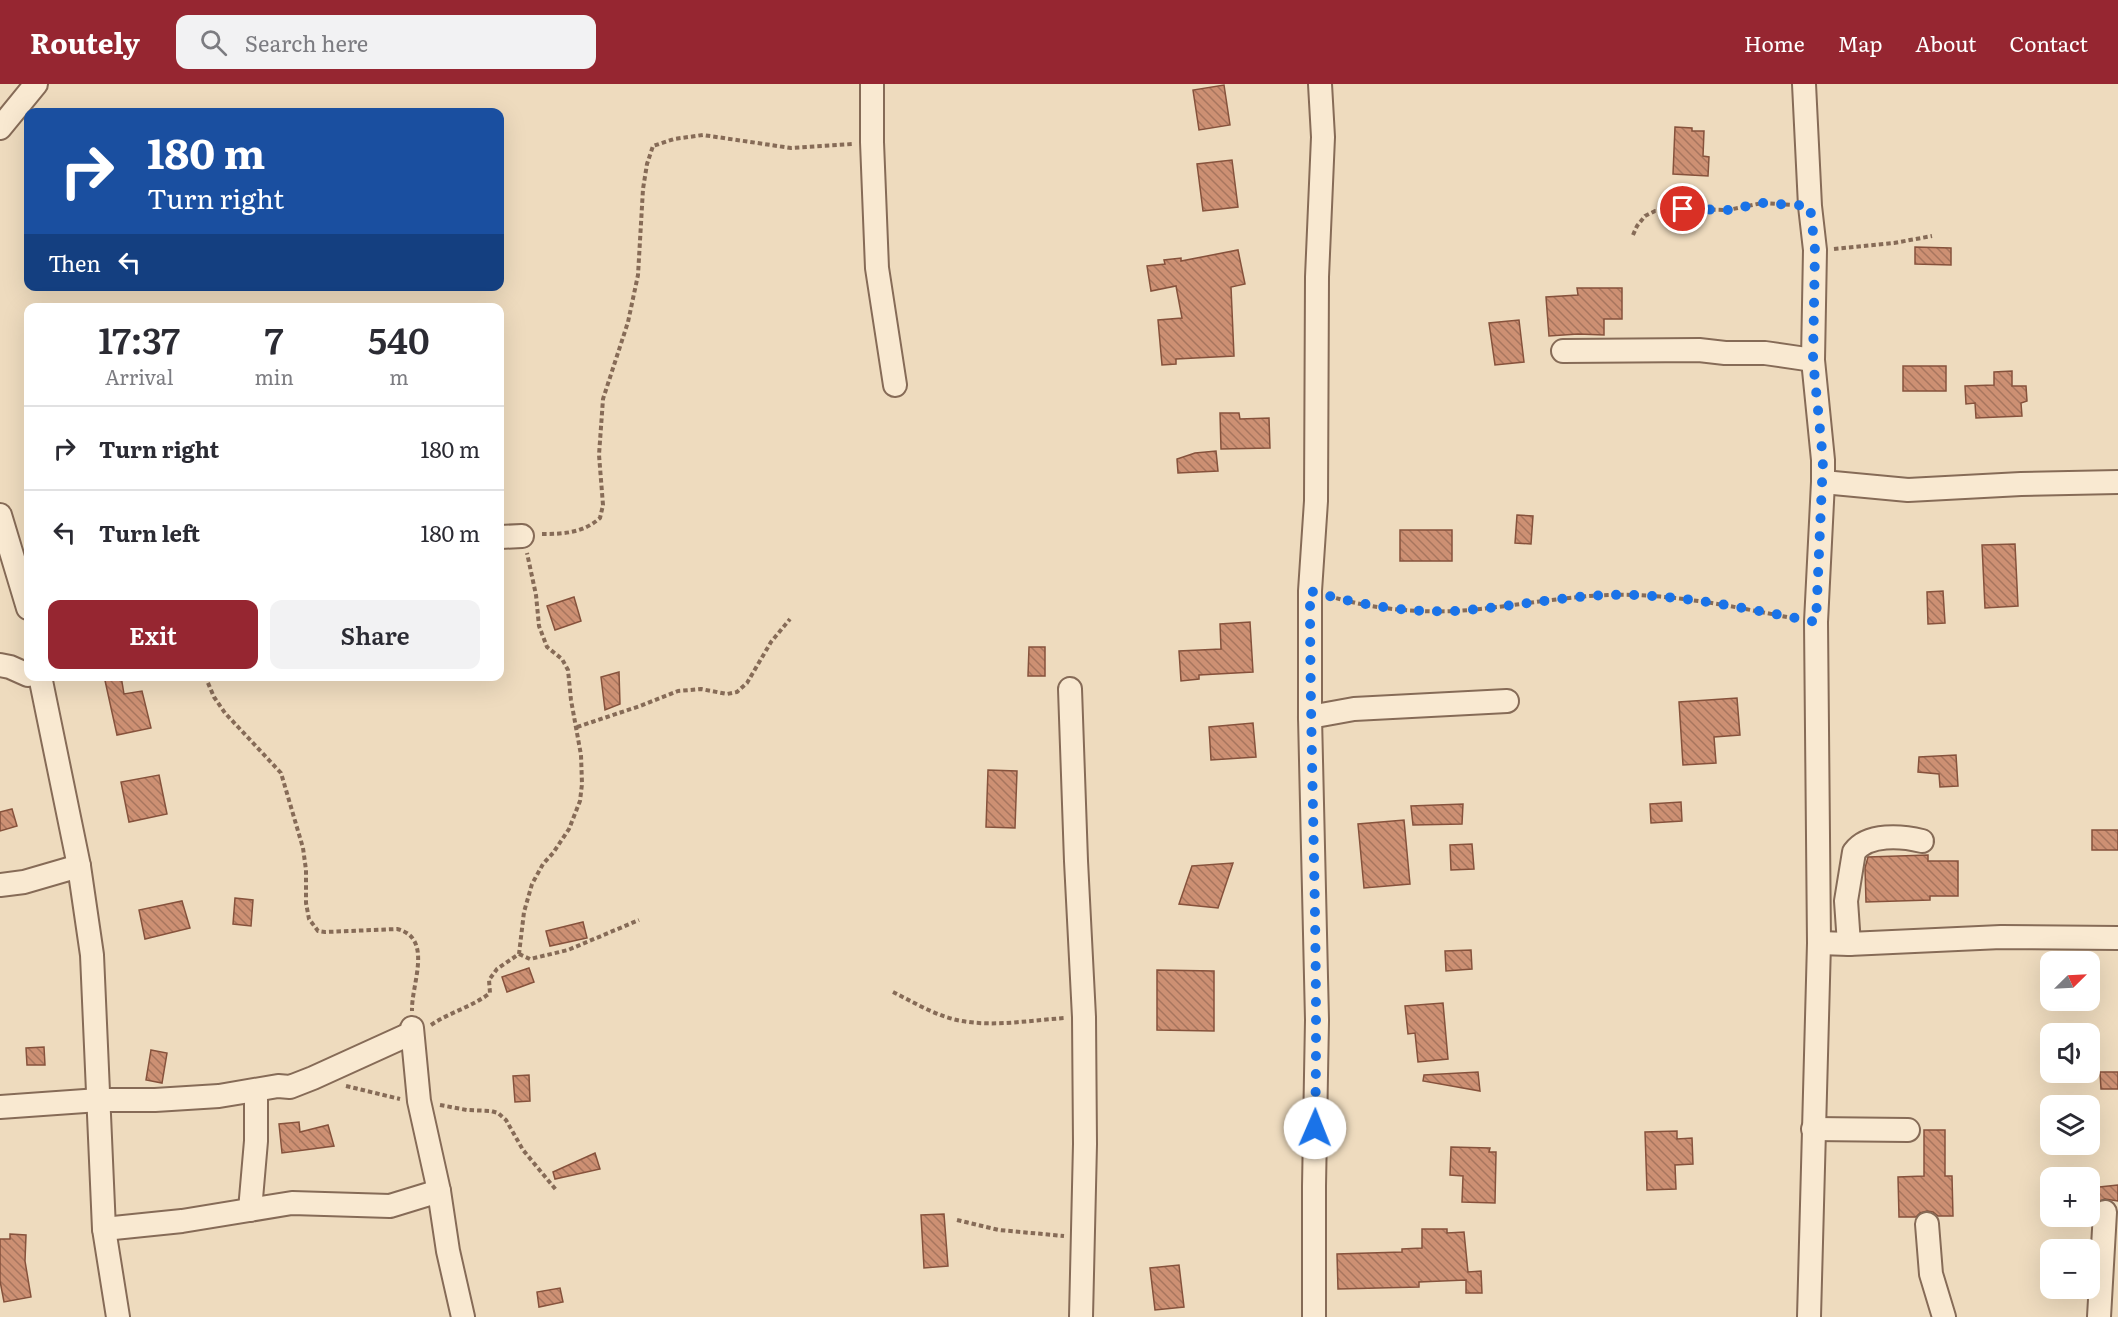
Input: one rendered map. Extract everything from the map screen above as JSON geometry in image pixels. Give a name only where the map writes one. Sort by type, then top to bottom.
[{"type":"street","points":[[0,128],[36,84]]},
{"type":"street","points":[[872,84],[877,268],[895,385]]},
{"type":"street","points":[[1314,1317],[1317,1020],[1310,717],[1310,591],[1316,501],[1317,277],[1323,137],[1320,84]]},
{"type":"street","points":[[1804,84],[1810,206],[1815,250],[1813,360],[1823,460],[1816,622],[1819,943],[1809,1317]]},
{"type":"street","points":[[1563,351],[1700,350],[1725,353],[1765,353],[1813,360]]},
{"type":"street","points":[[1823,482],[1908,490],[2021,484],[2118,483]]},
{"type":"street","points":[[0,516],[24,593]]},
{"type":"street","points":[[504,537],[522,536]]},
{"type":"street","points":[[0,665],[24,673]]},
{"type":"street","points":[[36,681],[79,867],[92,955],[104,1229],[118,1317]]},
{"type":"street","points":[[1070,689],[1084,1017],[1081,1317]]},
{"type":"street","points":[[1310,717],[1354,709],[1507,701]]},
{"type":"street","points":[[1849,944],[1846,901],[1853,857],[1857,848],[1884,838],[1911,839],[1922,842]]},
{"type":"street","points":[[0,885],[24,882],[79,867]]},
{"type":"street","points":[[1819,943],[1849,944],[2001,937],[2118,938]]},
{"type":"street","points":[[0,1107],[99,1100],[176,1099],[219,1096],[279,1086],[290,1087],[412,1032],[419,1101],[463,1317]]},
{"type":"street","points":[[250,1210],[256,1142],[256,1091]]},
{"type":"street","points":[[1813,1129],[1908,1130]]},
{"type":"street","points":[[104,1229],[173,1222],[292,1203],[390,1206],[439,1191]]},
{"type":"street","points":[[2099,1317],[2105,1212]]},
{"type":"street","points":[[1927,1224],[1931,1274],[1944,1317]]},
{"type":"path","points":[[207,681],[225,713],[276,767],[283,779],[303,848],[307,882],[306,903],[311,924],[318,931],[325,932],[397,929],[408,934],[415,942],[419,955],[411,1003],[412,1032],[476,1003],[490,993],[489,980],[497,969],[519,954],[524,912],[532,884],[543,864],[569,829],[580,801],[582,784],[577,727],[570,700],[568,670],[562,659],[547,647],[539,626],[536,595],[522,536],[583,530],[600,518],[603,505],[599,455],[603,399],[628,322],[638,275],[643,189],[653,146],[674,139],[703,135],[791,148],[872,142]]},
{"type":"path","points":[[1633,235],[1645,216],[1654,212],[1683,209],[1728,210],[1762,203],[1810,206]]},
{"type":"path","points":[[1815,250],[1877,245],[1932,236]]},
{"type":"path","points":[[1310,591],[1340,600],[1384,607],[1453,611],[1570,597],[1632,595],[1705,602],[1816,622]]},
{"type":"path","points":[[577,727],[678,691],[701,689],[727,694],[737,692],[747,683],[771,642],[790,619]]},
{"type":"path","points":[[519,954],[530,958],[568,950],[639,920]]},
{"type":"path","points":[[893,992],[945,1017],[979,1024],[1084,1017]]},
{"type":"path","points":[[344,1086],[390,1098],[498,1113],[506,1120],[524,1150],[557,1191]]},
{"type":"path","points":[[957,1220],[999,1230],[1083,1238]]},
{"type":"building","points":[[1224,85],[1230,125],[1199,130],[1193,90]]},
{"type":"building","points":[[1675,127],[1704,131],[1703,156],[1709,157],[1708,176],[1673,174]]},
{"type":"building","points":[[1232,160],[1238,207],[1203,211],[1197,164]]},
{"type":"building","points":[[1915,247],[1951,248],[1951,265],[1915,264]]},
{"type":"building","points":[[1238,250],[1245,284],[1231,287],[1234,356],[1176,359],[1176,364],[1162,365],[1158,320],[1182,318],[1176,286],[1151,291],[1147,266],[1165,264],[1164,260],[1181,258],[1181,261]]},
{"type":"building","points":[[1577,288],[1622,288],[1622,319],[1604,319],[1604,335],[1549,336],[1546,297],[1578,295]]},
{"type":"building","points":[[1519,320],[1524,362],[1495,365],[1489,323]]},
{"type":"building","points":[[1903,366],[1946,366],[1946,391],[1903,391]]},
{"type":"building","points":[[2012,371],[2012,386],[2026,386],[2027,401],[2021,403],[2022,416],[1976,418],[1975,403],[1966,404],[1965,386],[1994,385],[1994,372]]},
{"type":"building","points":[[1220,413],[1239,413],[1240,419],[1269,418],[1270,448],[1221,449]]},
{"type":"building","points":[[1216,451],[1218,471],[1178,473],[1177,459],[1195,453]]},
{"type":"building","points":[[1517,515],[1533,516],[1531,544],[1515,543]]},
{"type":"building","points":[[1400,530],[1452,530],[1452,561],[1400,561]]},
{"type":"building","points":[[2015,544],[2018,606],[1985,608],[1982,545]]},
{"type":"building","points":[[1943,591],[1945,623],[1928,624],[1927,592]]},
{"type":"building","points":[[574,597],[581,621],[555,630],[547,606]]},
{"type":"building","points":[[1250,622],[1253,672],[1199,675],[1199,679],[1181,681],[1179,651],[1221,649],[1220,624]]},
{"type":"building","points":[[1029,647],[1045,647],[1045,676],[1028,676]]},
{"type":"building","points":[[619,672],[620,704],[605,710],[601,677]]},
{"type":"building","points":[[105,681],[122,681],[124,694],[142,691],[151,728],[117,735]]},
{"type":"building","points":[[1737,698],[1740,735],[1714,737],[1716,763],[1683,765],[1679,702]]},
{"type":"building","points":[[1253,723],[1256,757],[1211,760],[1209,727]]},
{"type":"building","points":[[1956,755],[1958,786],[1940,787],[1939,774],[1918,772],[1919,757]]},
{"type":"building","points":[[988,770],[1017,771],[1015,828],[986,827]]},
{"type":"building","points":[[159,775],[167,814],[129,822],[121,782]]},
{"type":"building","points":[[1681,802],[1682,821],[1651,823],[1650,804]]},
{"type":"building","points":[[1463,804],[1462,824],[1413,825],[1411,806]]},
{"type":"building","points":[[12,809],[17,826],[0,831],[0,812]]},
{"type":"building","points":[[1404,820],[1410,884],[1364,888],[1358,824]]},
{"type":"building","points":[[2092,830],[2118,830],[2118,850],[2092,850]]},
{"type":"building","points":[[1472,844],[1474,869],[1451,870],[1450,845]]},
{"type":"building","points":[[1928,855],[1928,861],[1958,861],[1958,896],[1930,896],[1930,900],[1866,902],[1865,868],[1868,857]]},
{"type":"building","points":[[1233,863],[1218,908],[1179,904],[1192,866]]},
{"type":"building","points":[[235,898],[253,900],[251,926],[233,924]]},
{"type":"building","points":[[182,901],[190,928],[145,939],[139,910]]},
{"type":"building","points":[[583,922],[587,938],[550,946],[546,931]]},
{"type":"building","points":[[1471,950],[1472,969],[1446,971],[1445,951]]},
{"type":"building","points":[[529,968],[534,982],[507,992],[502,977]]},
{"type":"building","points":[[1157,970],[1214,971],[1214,1031],[1157,1030]]},
{"type":"building","points":[[1443,1003],[1448,1059],[1418,1062],[1415,1033],[1408,1034],[1405,1006]]},
{"type":"building","points":[[44,1047],[45,1065],[27,1065],[26,1048]]},
{"type":"building","points":[[151,1050],[167,1053],[162,1083],[146,1080]]},
{"type":"building","points":[[1478,1072],[1480,1091],[1423,1081],[1424,1075]]},
{"type":"building","points":[[2100,1072],[2118,1072],[2118,1089],[2101,1089]]},
{"type":"building","points":[[529,1075],[530,1101],[515,1102],[513,1076]]},
{"type":"building","points":[[299,1122],[300,1132],[328,1125],[334,1146],[282,1153],[279,1124]]},
{"type":"building","points":[[1924,1130],[1945,1130],[1945,1176],[1952,1176],[1953,1216],[1938,1216],[1927,1211],[1916,1217],[1899,1217],[1898,1177],[1924,1176]]},
{"type":"building","points":[[1677,1131],[1677,1139],[1692,1138],[1693,1164],[1675,1165],[1676,1189],[1647,1190],[1645,1132]]},
{"type":"building","points":[[1451,1147],[1490,1148],[1489,1152],[1496,1152],[1495,1203],[1462,1202],[1463,1176],[1450,1175]]},
{"type":"building","points":[[595,1153],[600,1169],[555,1179],[553,1172]]},
{"type":"building","points":[[2118,1185],[2118,1201],[2105,1199],[2100,1201],[2100,1187]]},
{"type":"building","points":[[944,1214],[948,1266],[924,1268],[921,1215]]},
{"type":"building","points":[[1422,1229],[1447,1229],[1447,1233],[1464,1232],[1468,1272],[1481,1271],[1482,1293],[1466,1293],[1466,1280],[1419,1282],[1419,1287],[1338,1289],[1337,1254],[1402,1252],[1402,1249],[1422,1248]]},
{"type":"building","points":[[10,1234],[26,1235],[25,1261],[31,1297],[4,1302],[0,1281],[0,1239],[10,1239]]},
{"type":"building","points":[[1179,1265],[1184,1307],[1155,1310],[1150,1268]]},
{"type":"building","points":[[560,1288],[563,1302],[539,1307],[537,1292]]},
{"type":"route","points":[[1315,1128],[1317,1020],[1310,717],[1310,591],[1340,600],[1384,607],[1453,611],[1570,597],[1632,595],[1705,602],[1816,622],[1823,460],[1813,360],[1815,250],[1810,206],[1762,203],[1728,210],[1683,209]]}]
